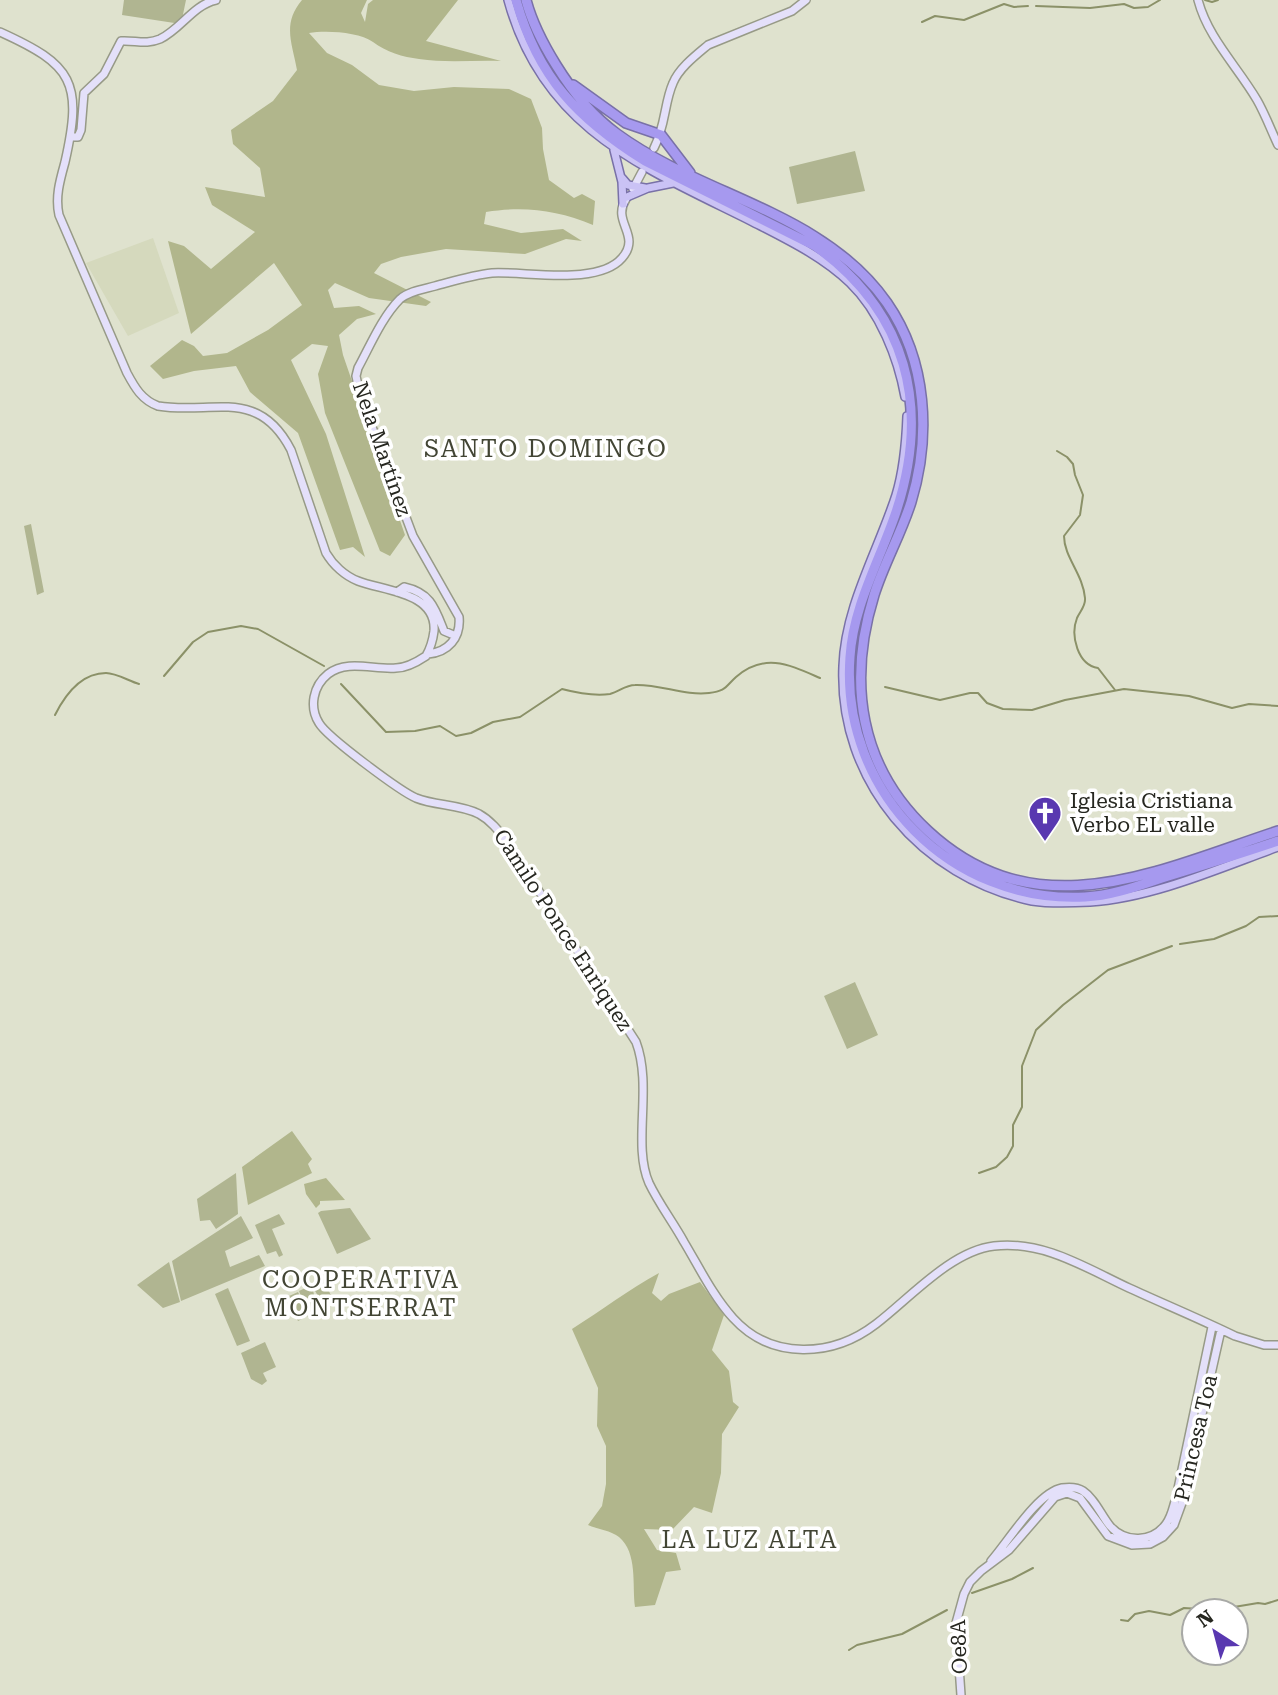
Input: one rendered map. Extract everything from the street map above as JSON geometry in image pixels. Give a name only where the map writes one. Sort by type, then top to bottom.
[{"type":"highway","points":[[516,0],[522,21],[541,61],[580,114],[622,147],[645,161],[815,246],[850,273],[872,300],[887,326],[910,388],[913,437],[908,471],[899,501],[855,626],[849,674],[855,727],[867,763],[904,821],[924,841],[970,874],[1015,891],[1063,897],[1087,897],[1135,887],[1278,841]]},
{"type":"highway","points":[[526,0],[541,41],[564,78],[587,107],[617,133],[649,153],[803,229],[849,261],[870,281],[889,306],[903,332],[912,356],[922,404],[920,466],[911,500],[872,603],[861,647],[859,673],[864,720],[882,774],[919,822],[958,853],[991,871],[1024,882],[1069,887],[1118,883],[1278,831]]},
{"type":"highway","points":[[564,78],[626,123],[661,135],[691,174]]},
{"type":"main road","points":[[70,137],[78,137],[81,130],[84,93],[104,74],[121,41],[148,43],[161,38],[201,6],[216,0]]},
{"type":"main road","points":[[508,0],[523,42],[536,66],[550,88],[580,122],[614,149],[674,183],[792,242],[828,265],[849,283],[878,321],[899,373],[906,407],[905,449],[895,497],[849,623],[843,666],[846,719],[856,754],[879,800],[903,830],[947,866],[972,881],[1011,895],[1047,902],[1115,899],[1173,883],[1278,847]]},
{"type":"main road","points":[[654,148],[661,135],[673,82],[697,54],[708,45],[792,11],[806,0]]},
{"type":"main road","points":[[1198,0],[1208,29],[1259,102],[1278,145]]},
{"type":"main road","points":[[0,32],[46,55],[62,72],[69,88],[73,106],[70,137],[58,194],[58,215],[127,373],[138,392],[148,402],[158,406],[235,407],[250,411],[268,421],[291,450],[330,559],[358,581],[419,601],[429,612],[434,626],[428,654],[446,649],[456,636],[444,631],[436,608],[426,596],[404,587],[397,592]]},
{"type":"main road","points":[[614,149],[625,201]]},
{"type":"main road","points":[[625,201],[642,172]]},
{"type":"main road","points":[[621,174],[627,184],[648,188]]},
{"type":"main road","points":[[625,201],[648,188],[674,183]]},
{"type":"main road","name":"Nela Martínez","points":[[456,636],[460,628],[459,617],[413,536],[399,502],[360,395],[356,379],[358,368],[398,302],[409,294],[478,275],[577,274],[613,266],[626,253],[631,240],[622,217],[625,201]]},
{"type":"main road","name":"Camilo Ponce Enrìquez","points":[[428,654],[415,663],[395,669],[346,667],[332,672],[317,688],[313,701],[316,718],[327,732],[397,787],[419,799],[464,808],[479,814],[506,840],[636,1042],[642,1061],[644,1164],[648,1180],[716,1295],[741,1326],[768,1342],[791,1348],[821,1349],[839,1345],[868,1330],[963,1256],[995,1246],[1014,1245],[1054,1253],[1249,1342],[1278,1345]]},
{"type":"main road","name":"Princesa Toa","points":[[986,1567],[1040,1502],[1049,1493],[1060,1488],[1070,1487],[1083,1491],[1109,1525],[1127,1538],[1149,1536],[1162,1529],[1171,1515],[1176,1498],[1212,1327]]},
{"type":"main road","name":"Princesa Toa","points":[[986,1567],[1009,1550],[1051,1501],[1062,1494],[1072,1494],[1082,1500],[1108,1536],[1117,1542],[1150,1544],[1168,1532],[1182,1503],[1221,1330]]},
{"type":"main road","name":"Oe8A","points":[[961,1695],[956,1629],[958,1610],[970,1582],[986,1567]]},
{"type":"shaded area","points":[[124,0],[186,0],[181,24],[122,15]]},
{"type":"shaded area","points":[[302,0],[367,0],[361,13],[365,22],[368,4],[373,0],[458,0],[426,41],[501,61],[419,59],[389,51],[351,34],[309,33],[327,53],[352,65],[379,85],[414,91],[454,87],[509,89],[531,99],[542,128],[549,180],[574,198],[582,194],[595,201],[593,225],[540,211],[514,209],[486,212],[484,224],[521,233],[563,229],[582,241],[566,239],[525,254],[446,249],[401,257],[381,264],[374,273],[431,302],[426,306],[369,298],[335,283],[328,290],[334,308],[359,306],[376,314],[357,319],[339,335],[343,355],[405,535],[390,556],[380,551],[325,413],[318,374],[328,346],[312,344],[291,360],[326,434],[365,557],[353,547],[340,550],[298,433],[250,392],[236,366],[194,371],[163,379],[150,366],[182,340],[194,346],[203,356],[227,353],[268,330],[302,305],[274,263],[191,334],[168,241],[184,246],[211,269],[255,232],[212,205],[205,187],[265,197],[260,168],[233,144],[231,130],[273,101],[297,70],[290,25]]},
{"type":"shaded area","points":[[855,151],[865,191],[797,204],[789,167]]},
{"type":"shaded area","points":[[153,238],[179,313],[128,336],[86,263]]},
{"type":"shaded area","points":[[31,524],[44,592],[37,595],[24,526]]},
{"type":"shaded area","points":[[855,982],[878,1035],[847,1049],[824,996]]},
{"type":"shaded area","points":[[292,1131],[312,1159],[308,1164],[312,1173],[248,1205],[242,1167]]},
{"type":"shaded area","points":[[236,1173],[238,1214],[216,1229],[210,1220],[200,1221],[197,1199]]},
{"type":"shaded area","points":[[326,1178],[345,1200],[320,1201],[316,1208],[306,1194],[304,1184]]},
{"type":"shaded area","points":[[350,1208],[371,1239],[337,1254],[318,1213]]},
{"type":"shaded area","points":[[279,1214],[285,1224],[272,1229],[283,1255],[279,1257],[276,1251],[267,1254],[255,1225]]},
{"type":"shaded area","points":[[241,1216],[253,1238],[225,1251],[230,1267],[259,1255],[265,1266],[181,1301],[172,1261]]},
{"type":"shaded area","points":[[169,1262],[180,1302],[163,1308],[137,1285]]},
{"type":"shaded area","points":[[659,1273],[652,1293],[661,1301],[669,1294],[700,1282],[724,1315],[712,1350],[729,1371],[733,1402],[739,1407],[722,1434],[721,1473],[712,1513],[694,1507],[672,1530],[644,1529],[657,1550],[676,1553],[681,1570],[666,1572],[655,1605],[635,1607],[632,1560],[625,1544],[616,1535],[588,1525],[602,1506],[606,1484],[606,1446],[597,1426],[598,1388],[572,1329]]},
{"type":"shaded area","points":[[324,1279],[334,1303],[331,1305],[326,1298],[320,1300],[312,1285],[314,1295],[308,1297],[314,1297],[317,1304],[306,1310],[308,1316],[298,1321],[287,1297],[298,1292],[304,1304],[299,1291]]},
{"type":"shaded area","points":[[228,1288],[250,1341],[237,1346],[215,1294]]},
{"type":"shaded area","points":[[265,1342],[276,1367],[263,1373],[267,1381],[262,1385],[251,1379],[241,1353]]},
{"type":"waterway","points":[[1036,6],[1090,8],[1124,4],[1134,8],[1148,7],[1160,0]]},
{"type":"waterway","points":[[1205,0],[1218,0]]},
{"type":"waterway","points":[[922,22],[935,16],[964,20],[1004,4],[1014,7],[1028,6]]},
{"type":"waterway","points":[[1057,451],[1073,464],[1083,495],[1080,515],[1064,536],[1085,598],[1075,625],[1075,641],[1085,661],[1098,668],[1115,690]]},
{"type":"waterway","points":[[164,676],[193,642],[208,632],[241,626],[258,629],[324,666]]},
{"type":"waterway","points":[[341,684],[386,732],[415,731],[440,726],[456,736],[471,733],[493,722],[520,717],[562,689],[604,695],[631,685],[644,685],[691,693],[709,693],[722,690],[747,669],[767,663],[788,665],[820,678]]},
{"type":"waterway","points":[[55,715],[75,686],[97,674],[110,673],[139,684]]},
{"type":"waterway","points":[[885,687],[940,700],[978,693],[987,703],[1003,709],[1032,710],[1065,700],[1124,689],[1189,696],[1232,708],[1249,704],[1278,706]]},
{"type":"waterway","points":[[1180,944],[1214,939],[1246,926],[1259,917],[1278,916]]},
{"type":"waterway","points":[[979,1173],[996,1167],[1007,1157],[1013,1146],[1013,1125],[1022,1107],[1022,1066],[1036,1030],[1108,970],[1172,946]]},
{"type":"waterway","points":[[972,1593],[1012,1579],[1033,1568]]},
{"type":"waterway","points":[[1121,1620],[1128,1621],[1135,1614],[1149,1611],[1170,1615],[1184,1608],[1216,1610],[1278,1600]]},
{"type":"waterway","points":[[849,1650],[857,1645],[902,1634],[947,1610]]},
{"type":"place","name":"Iglesia Cristiana Verbo EL valle","points":[[1045,843]]},
{"type":"district","name":"SANTO DOMINGO","points":[[546,449]]},
{"type":"district","name":"COOPERATIVA MONTSERRAT","points":[[361,1294]]},
{"type":"district","name":"LA LUZ ALTA","points":[[750,1540]]}]
